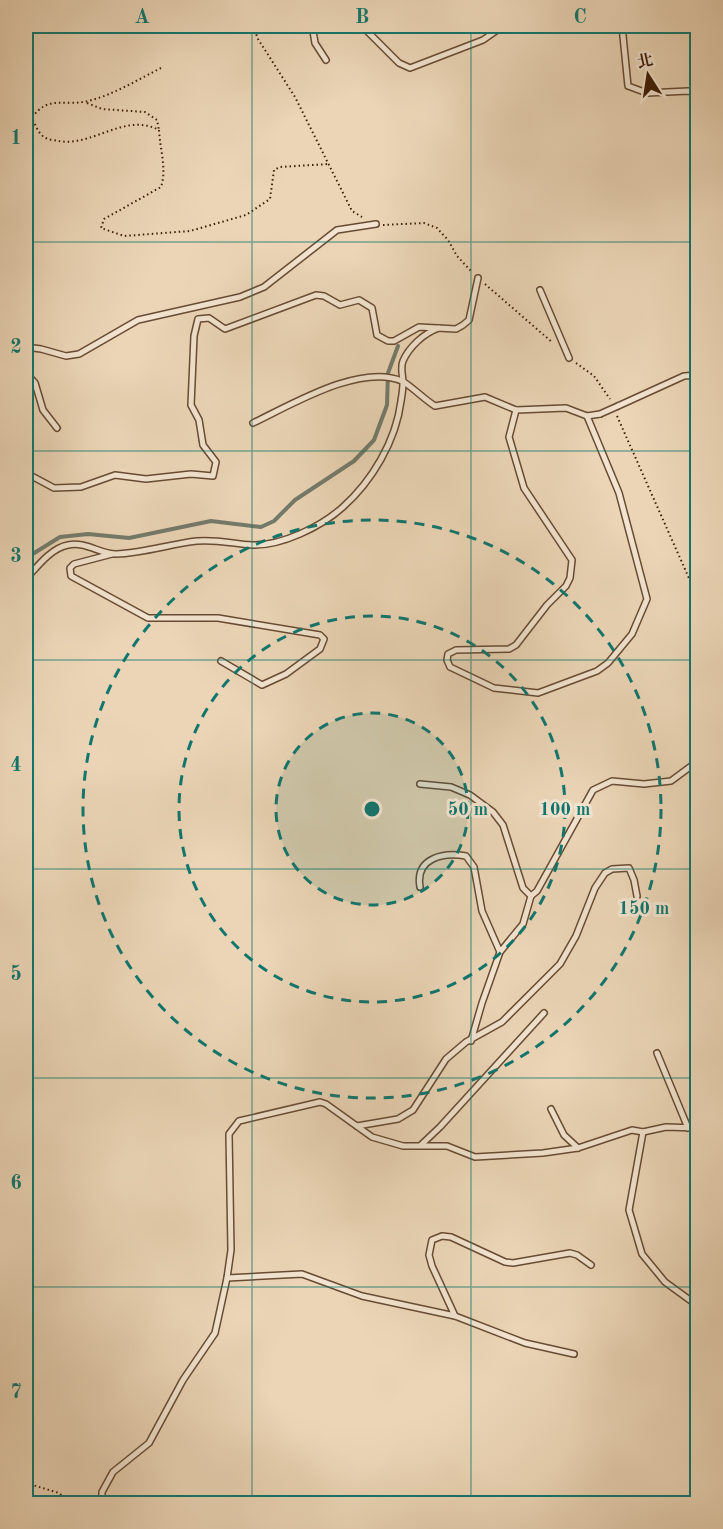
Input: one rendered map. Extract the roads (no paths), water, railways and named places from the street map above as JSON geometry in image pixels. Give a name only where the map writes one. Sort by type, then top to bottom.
[{"type":"lane","points":[[318,26],[313,31],[315,43],[326,60]]},
{"type":"lane","points":[[362,26],[399,63],[410,68],[483,40],[503,26]]},
{"type":"lane","points":[[622,26],[628,86],[647,93],[688,91],[698,94]]},
{"type":"lane","points":[[26,348],[41,349],[66,356],[79,354],[138,320],[240,297],[264,287],[337,230],[376,224]]},
{"type":"lane","points":[[26,473],[54,488],[81,487],[115,476],[146,479],[190,474],[213,476],[216,462],[202,445],[199,420],[191,405],[194,336],[198,319],[209,318],[225,329],[316,295],[324,296],[340,305],[359,300],[372,308],[377,335],[388,341],[394,341],[419,327],[456,329],[469,320],[478,278]]},
{"type":"lane","points":[[540,290],[569,358]]},
{"type":"lane","points":[[221,661],[262,685],[286,674],[321,650],[324,639],[320,635],[218,618],[148,618],[71,576],[70,568],[74,564],[113,554],[196,541],[212,540],[252,545],[278,543],[304,532],[341,509],[362,488],[391,439],[399,413],[403,382],[401,364],[408,349],[434,330],[443,327]]},
{"type":"lane","points":[[26,373],[35,383],[43,410],[57,428]]},
{"type":"lane","points":[[253,423],[332,385],[357,379],[376,378],[403,382],[435,406],[485,397],[516,410],[566,408],[587,416],[600,414],[684,376],[698,375]]},
{"type":"lane","points":[[516,410],[509,437],[524,488],[572,560],[570,578],[566,586],[547,605],[516,645],[509,649],[456,650],[448,654],[447,660],[450,667],[494,688],[538,693],[597,670],[608,663],[632,634],[647,599],[619,493],[587,416]]},
{"type":"lane","points":[[26,579],[57,548],[68,545],[86,546],[113,554]]},
{"type":"lane","points":[[471,1041],[500,952],[523,924],[531,896],[537,891],[593,790],[612,781],[644,784],[671,781],[698,761]]},
{"type":"lane","points":[[420,784],[451,787],[470,795],[492,813],[503,825],[523,888],[531,896]]},
{"type":"lane","points":[[420,887],[418,877],[421,869],[431,859],[451,853],[466,856],[474,867],[482,911],[500,952]]},
{"type":"lane","points":[[357,1126],[398,1119],[413,1110],[446,1059],[466,1042],[502,1022],[560,964],[576,936],[595,888],[605,873],[612,869],[628,868],[634,880],[637,896]]},
{"type":"lane","points":[[421,1146],[544,1013]]},
{"type":"lane","points":[[657,1053],[688,1128]]},
{"type":"lane","points":[[102,1503],[102,1491],[113,1472],[149,1443],[183,1380],[215,1333],[231,1250],[229,1134],[239,1121],[320,1102],[372,1137],[403,1146],[447,1146],[475,1157],[543,1154],[578,1148],[632,1130],[643,1132],[666,1127],[698,1128]]},
{"type":"lane","points":[[551,1108],[564,1135],[578,1148]]},
{"type":"lane","points":[[643,1132],[629,1210],[642,1254],[665,1282],[698,1306]]},
{"type":"lane","points":[[455,1316],[432,1266],[429,1255],[432,1239],[442,1236],[451,1237],[505,1262],[513,1263],[570,1253],[578,1255],[591,1265]]},
{"type":"lane","points":[[227,1278],[302,1274],[362,1296],[455,1316],[525,1343],[574,1354]]},
{"type":"waterway","points":[[26,562],[31,555],[60,537],[88,534],[129,538],[211,521],[261,527],[274,521],[295,500],[354,461],[374,440],[387,405],[388,373],[398,346]]}]
